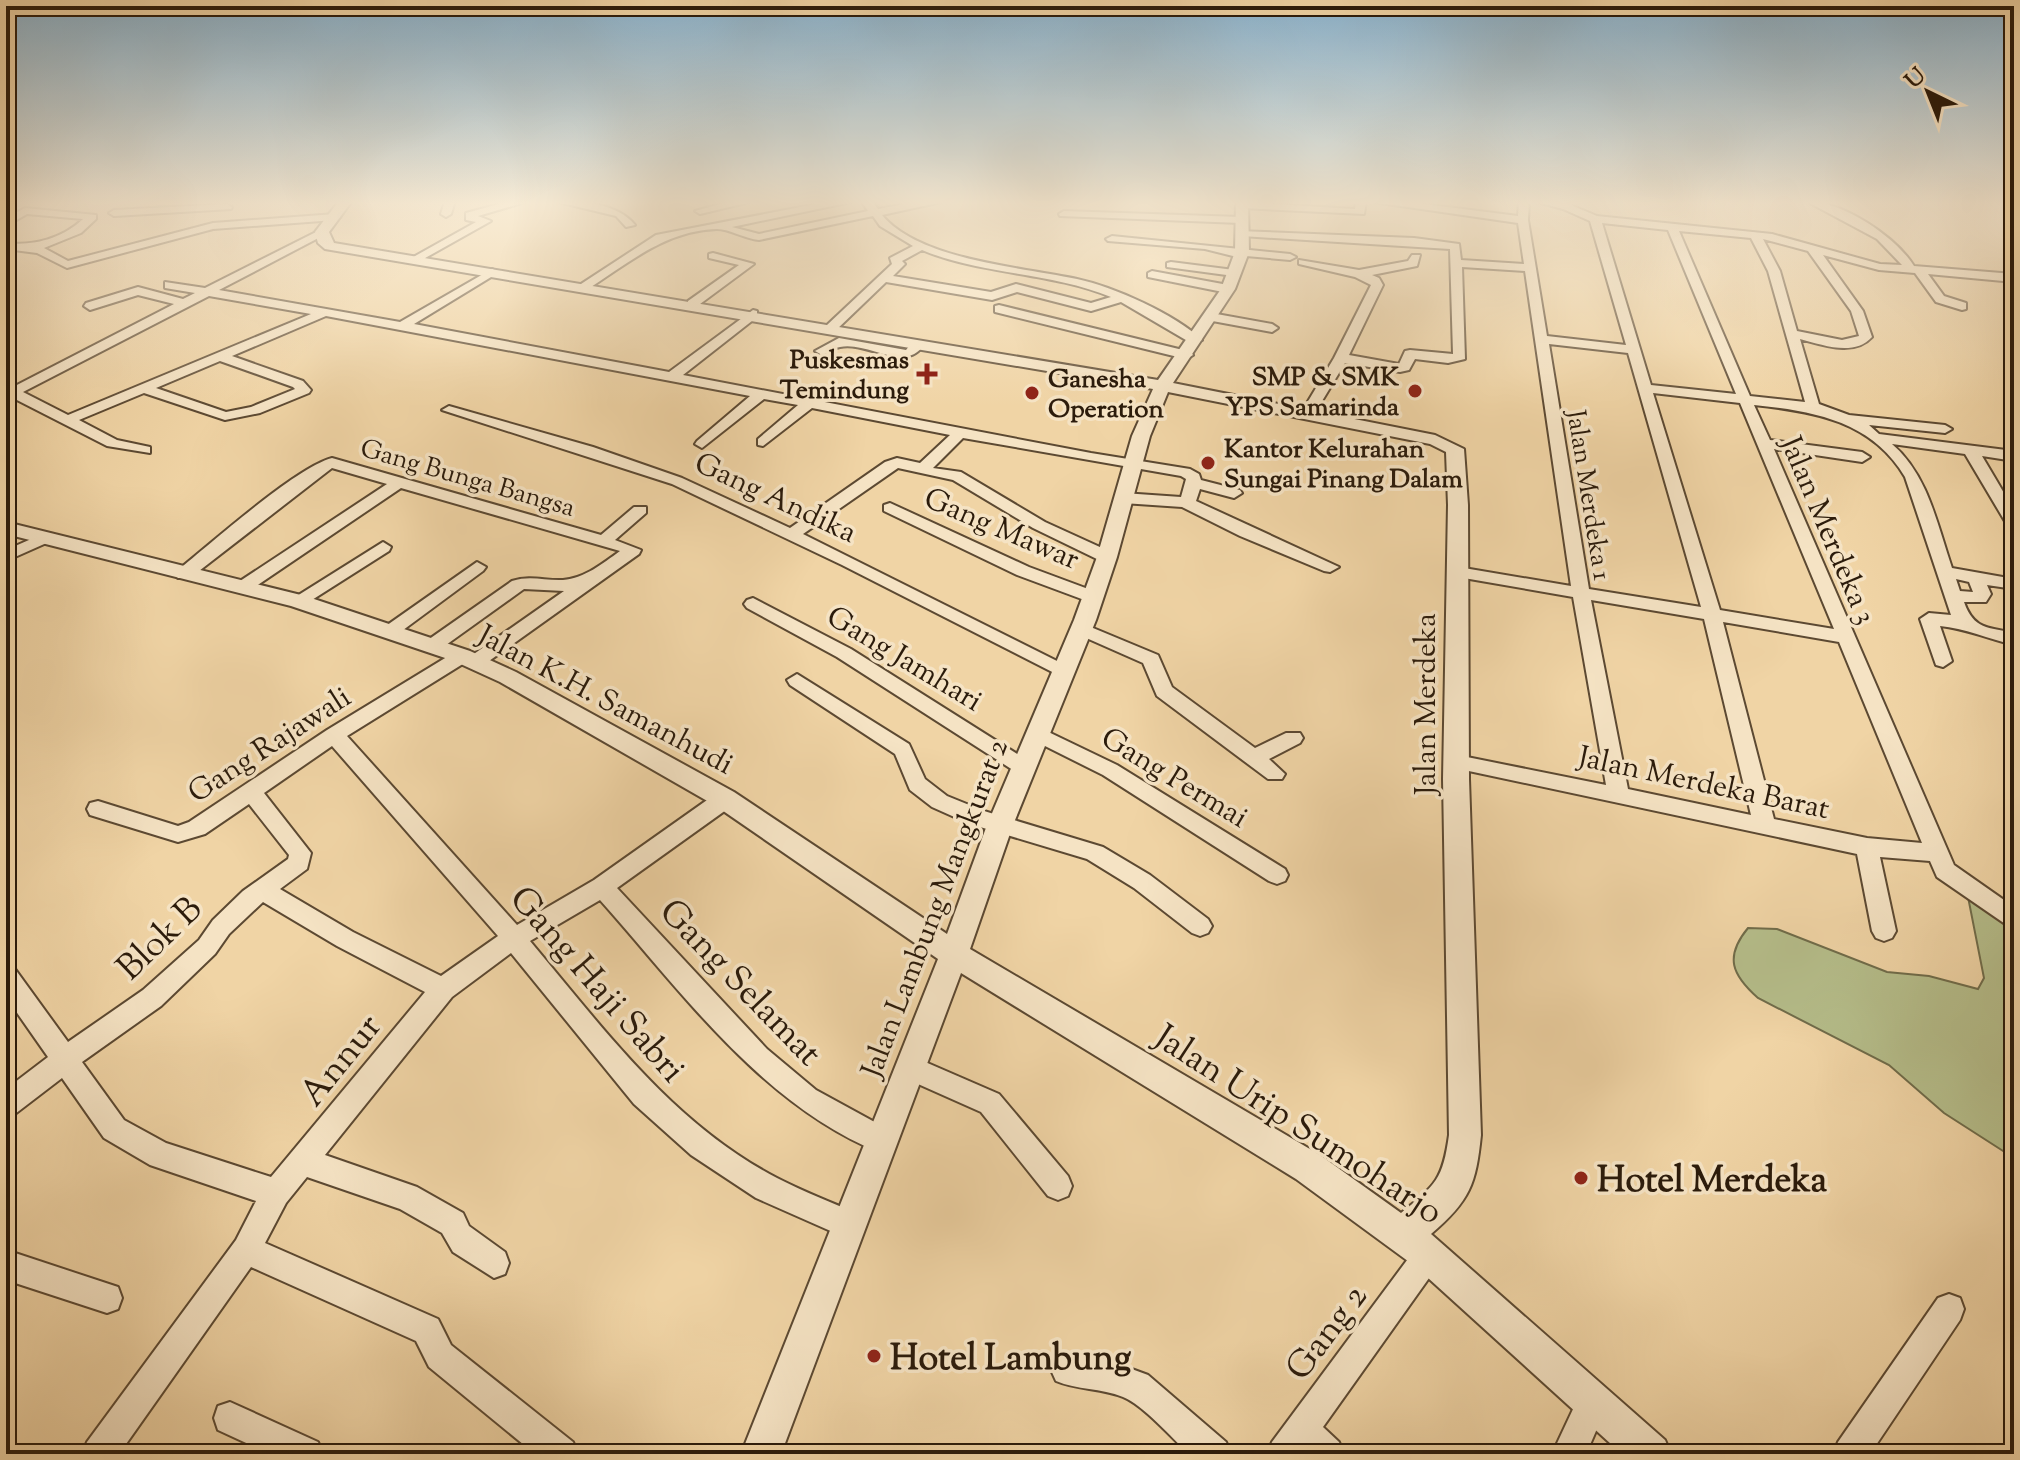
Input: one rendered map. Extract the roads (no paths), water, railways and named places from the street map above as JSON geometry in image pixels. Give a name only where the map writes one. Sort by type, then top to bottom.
[{"type":"street","points":[[8,393],[250,269]]},
{"type":"street","name":"Jalan Merdeka","points":[[473,269],[1163,385],[1435,440],[1455,449],[1457,762],[1465,1135],[1460,1176],[1436,1207],[1402,1235]]},
{"type":"street","points":[[584,286],[609,269]]},
{"type":"street","points":[[692,304],[741,269]]},
{"type":"street","points":[[831,328],[892,269]]},
{"type":"street","points":[[1003,269],[1083,284],[1121,298],[1196,340]]},
{"type":"street","points":[[1203,269],[1234,273]]},
{"type":"street","name":"Jalan Lambung Mangkurat 2","points":[[761,1454],[954,954],[1000,825],[1093,597],[1141,436],[1163,385],[1211,317],[1236,269]]},
{"type":"street","points":[[1308,413],[1341,358],[1375,286],[1375,281],[1345,269]]},
{"type":"street","points":[[1359,274],[1387,269]]},
{"type":"street","points":[[1341,358],[1400,368],[1405,366],[1410,354],[1448,359],[1460,356],[1457,269]]},
{"type":"street","name":"Jalan Merdeka 1","points":[[1531,269],[1581,595],[1618,794]]},
{"type":"street","points":[[1610,269],[1712,615],[1765,827]]},
{"type":"street","name":"Jalan Merdeka 3","points":[[1689,269],[1945,871],[2014,920]]},
{"type":"street","points":[[1773,269],[1813,407]]},
{"type":"street","points":[[1792,333],[1846,344],[1860,343],[1866,337],[1857,311],[1827,269]]},
{"type":"street","points":[[1902,269],[2014,278]]},
{"type":"street","points":[[1915,271],[1940,299],[1962,306]]},
{"type":"street","points":[[402,326],[492,272]]},
{"type":"street","points":[[1152,275],[1228,289]]},
{"type":"street","points":[[881,278],[983,295],[1020,289],[1095,307],[1121,298]]},
{"type":"street","points":[[169,285],[402,326],[1132,465],[1185,472],[1193,476],[1195,483],[1191,497],[1185,502]]},
{"type":"street","points":[[90,306],[138,291],[184,303]]},
{"type":"street","points":[[999,309],[1186,355]]},
{"type":"street","points":[[65,421],[325,313]]},
{"type":"street","points":[[670,378],[753,314]]},
{"type":"street","points":[[1211,317],[1272,328]]},
{"type":"street","points":[[1542,339],[1633,350]]},
{"type":"street","points":[[822,351],[842,342],[908,354],[919,343]]},
{"type":"street","points":[[143,388],[225,416],[255,410],[304,390],[298,384],[219,356]]},
{"type":"street","points":[[1644,388],[1813,407],[1851,419],[1945,429]]},
{"type":"street","points":[[8,393],[121,446],[145,450]]},
{"type":"street","points":[[702,444],[761,394]]},
{"type":"street","points":[[763,442],[809,403]]},
{"type":"street","name":"Gang Andika","points":[[449,410],[588,450],[677,481],[848,561],[1064,672]]},
{"type":"street","points":[[1851,419],[1895,452],[1913,477],[1962,622],[1969,628],[2014,639]]},
{"type":"street","points":[[932,471],[960,431]]},
{"type":"street","points":[[1879,438],[2014,456]]},
{"type":"street","points":[[1761,443],[1862,457]]},
{"type":"street","points":[[1971,451],[2014,523]]},
{"type":"street","name":"Gang Bunga Bangsa","points":[[184,574],[322,466],[332,463],[631,549]]},
{"type":"street","points":[[790,535],[839,503],[889,464],[957,475],[1039,525],[1107,557]]},
{"type":"street","points":[[243,587],[401,481]]},
{"type":"street","points":[[1195,483],[1234,493]]},
{"type":"street","points":[[1123,498],[1185,502],[1254,537],[1330,567]]},
{"type":"street","name":"Gang Mawar","points":[[890,508],[1023,571],[1093,597]]},
{"type":"street","points":[[604,541],[640,510]]},
{"type":"street","name":"Jalan K.H. Samanhudi","points":[[6,528],[298,601],[468,659],[616,736],[725,799],[954,954]]},
{"type":"street","points":[[6,556],[45,538]]},
{"type":"street","points":[[298,601],[383,547]]},
{"type":"street","name":"Gang Rajawali","points":[[98,809],[178,834],[208,822],[334,735],[468,659],[622,559],[632,552],[631,549]]},
{"type":"street","points":[[389,632],[477,567]]},
{"type":"street","points":[[1458,572],[1843,637]]},
{"type":"street","points":[[1944,572],[2014,584]]},
{"type":"street","points":[[432,646],[518,585],[530,581],[568,587],[590,574]]},
{"type":"street","points":[[1952,596],[1980,598],[1982,594],[1976,577]]},
{"type":"street","name":"Gang Jamhari","points":[[753,604],[844,653],[1023,767]]},
{"type":"street","points":[[1943,661],[1929,619],[1962,622]]},
{"type":"street","points":[[1081,629],[1151,659],[1164,691],[1275,774]]},
{"type":"street","points":[[797,680],[902,749],[909,761],[910,776],[927,792],[1000,825],[1093,853],[1142,882],[1200,926]]},
{"type":"street","name":"Gang Permai","points":[[1038,734],[1110,770],[1277,875]]},
{"type":"street","name":"Gang Haji Sabri","points":[[334,735],[513,939],[643,1095],[672,1121],[766,1188],[851,1225]]},
{"type":"street","points":[[1253,758],[1293,738]]},
{"type":"street","name":"Jalan Merdeka Barat","points":[[1457,762],[1867,847],[1939,853]]},
{"type":"street","name":"Blok B","points":[[6,1105],[160,991],[207,947],[237,911],[300,862],[300,853],[251,791]]},
{"type":"street","name":"Annur","points":[[99,1454],[246,1250],[276,1193],[443,989],[487,955],[602,887],[725,799]]},
{"type":"street","points":[[1867,847],[1884,931]]},
{"type":"street","name":"Gang Selamat","points":[[602,887],[758,1057],[807,1099],[881,1140]]},
{"type":"street","points":[[263,890],[345,939],[443,989]]},
{"type":"street","name":"Jalan Urip Sumoharjo","points":[[954,954],[1308,1167],[1429,1254],[1651,1454]]},
{"type":"street","points":[[9,989],[67,1061],[114,1129],[160,1155],[276,1193]]},
{"type":"street","points":[[909,1067],[990,1103],[1058,1186]]},
{"type":"street","points":[[302,1161],[430,1207],[453,1223],[454,1231],[467,1246],[494,1263]]},
{"type":"street","points":[[246,1250],[422,1327],[430,1334],[440,1356],[561,1454]]},
{"type":"street","name":"Gang 2","points":[[1293,1442],[1429,1254]]},
{"type":"street","points":[[6,1265],[107,1298]]},
{"type":"street","points":[[1850,1454],[1949,1309]]},
{"type":"street","points":[[1067,1370],[1099,1373],[1137,1386],[1214,1454]]},
{"type":"street","points":[[1569,1454],[1593,1401]]},
{"type":"street","points":[[230,1418],[306,1454]]},
{"type":"street","points":[[1293,1442],[1327,1454]]},
{"type":"place","name":"Puskesmas Temindung","points":[[927,374]]},
{"type":"place","name":"SMP & SMK YPS Samarinda","points":[[1415,391]]},
{"type":"place","name":"Ganesha Operation","points":[[1032,393]]},
{"type":"place","name":"Kantor Kelurahan Sungai Pinang Dalam","points":[[1208,463]]},
{"type":"place","name":"Hotel Merdeka","points":[[1581,1178]]},
{"type":"place","name":"Hotel Lambung","points":[[874,1356]]}]
